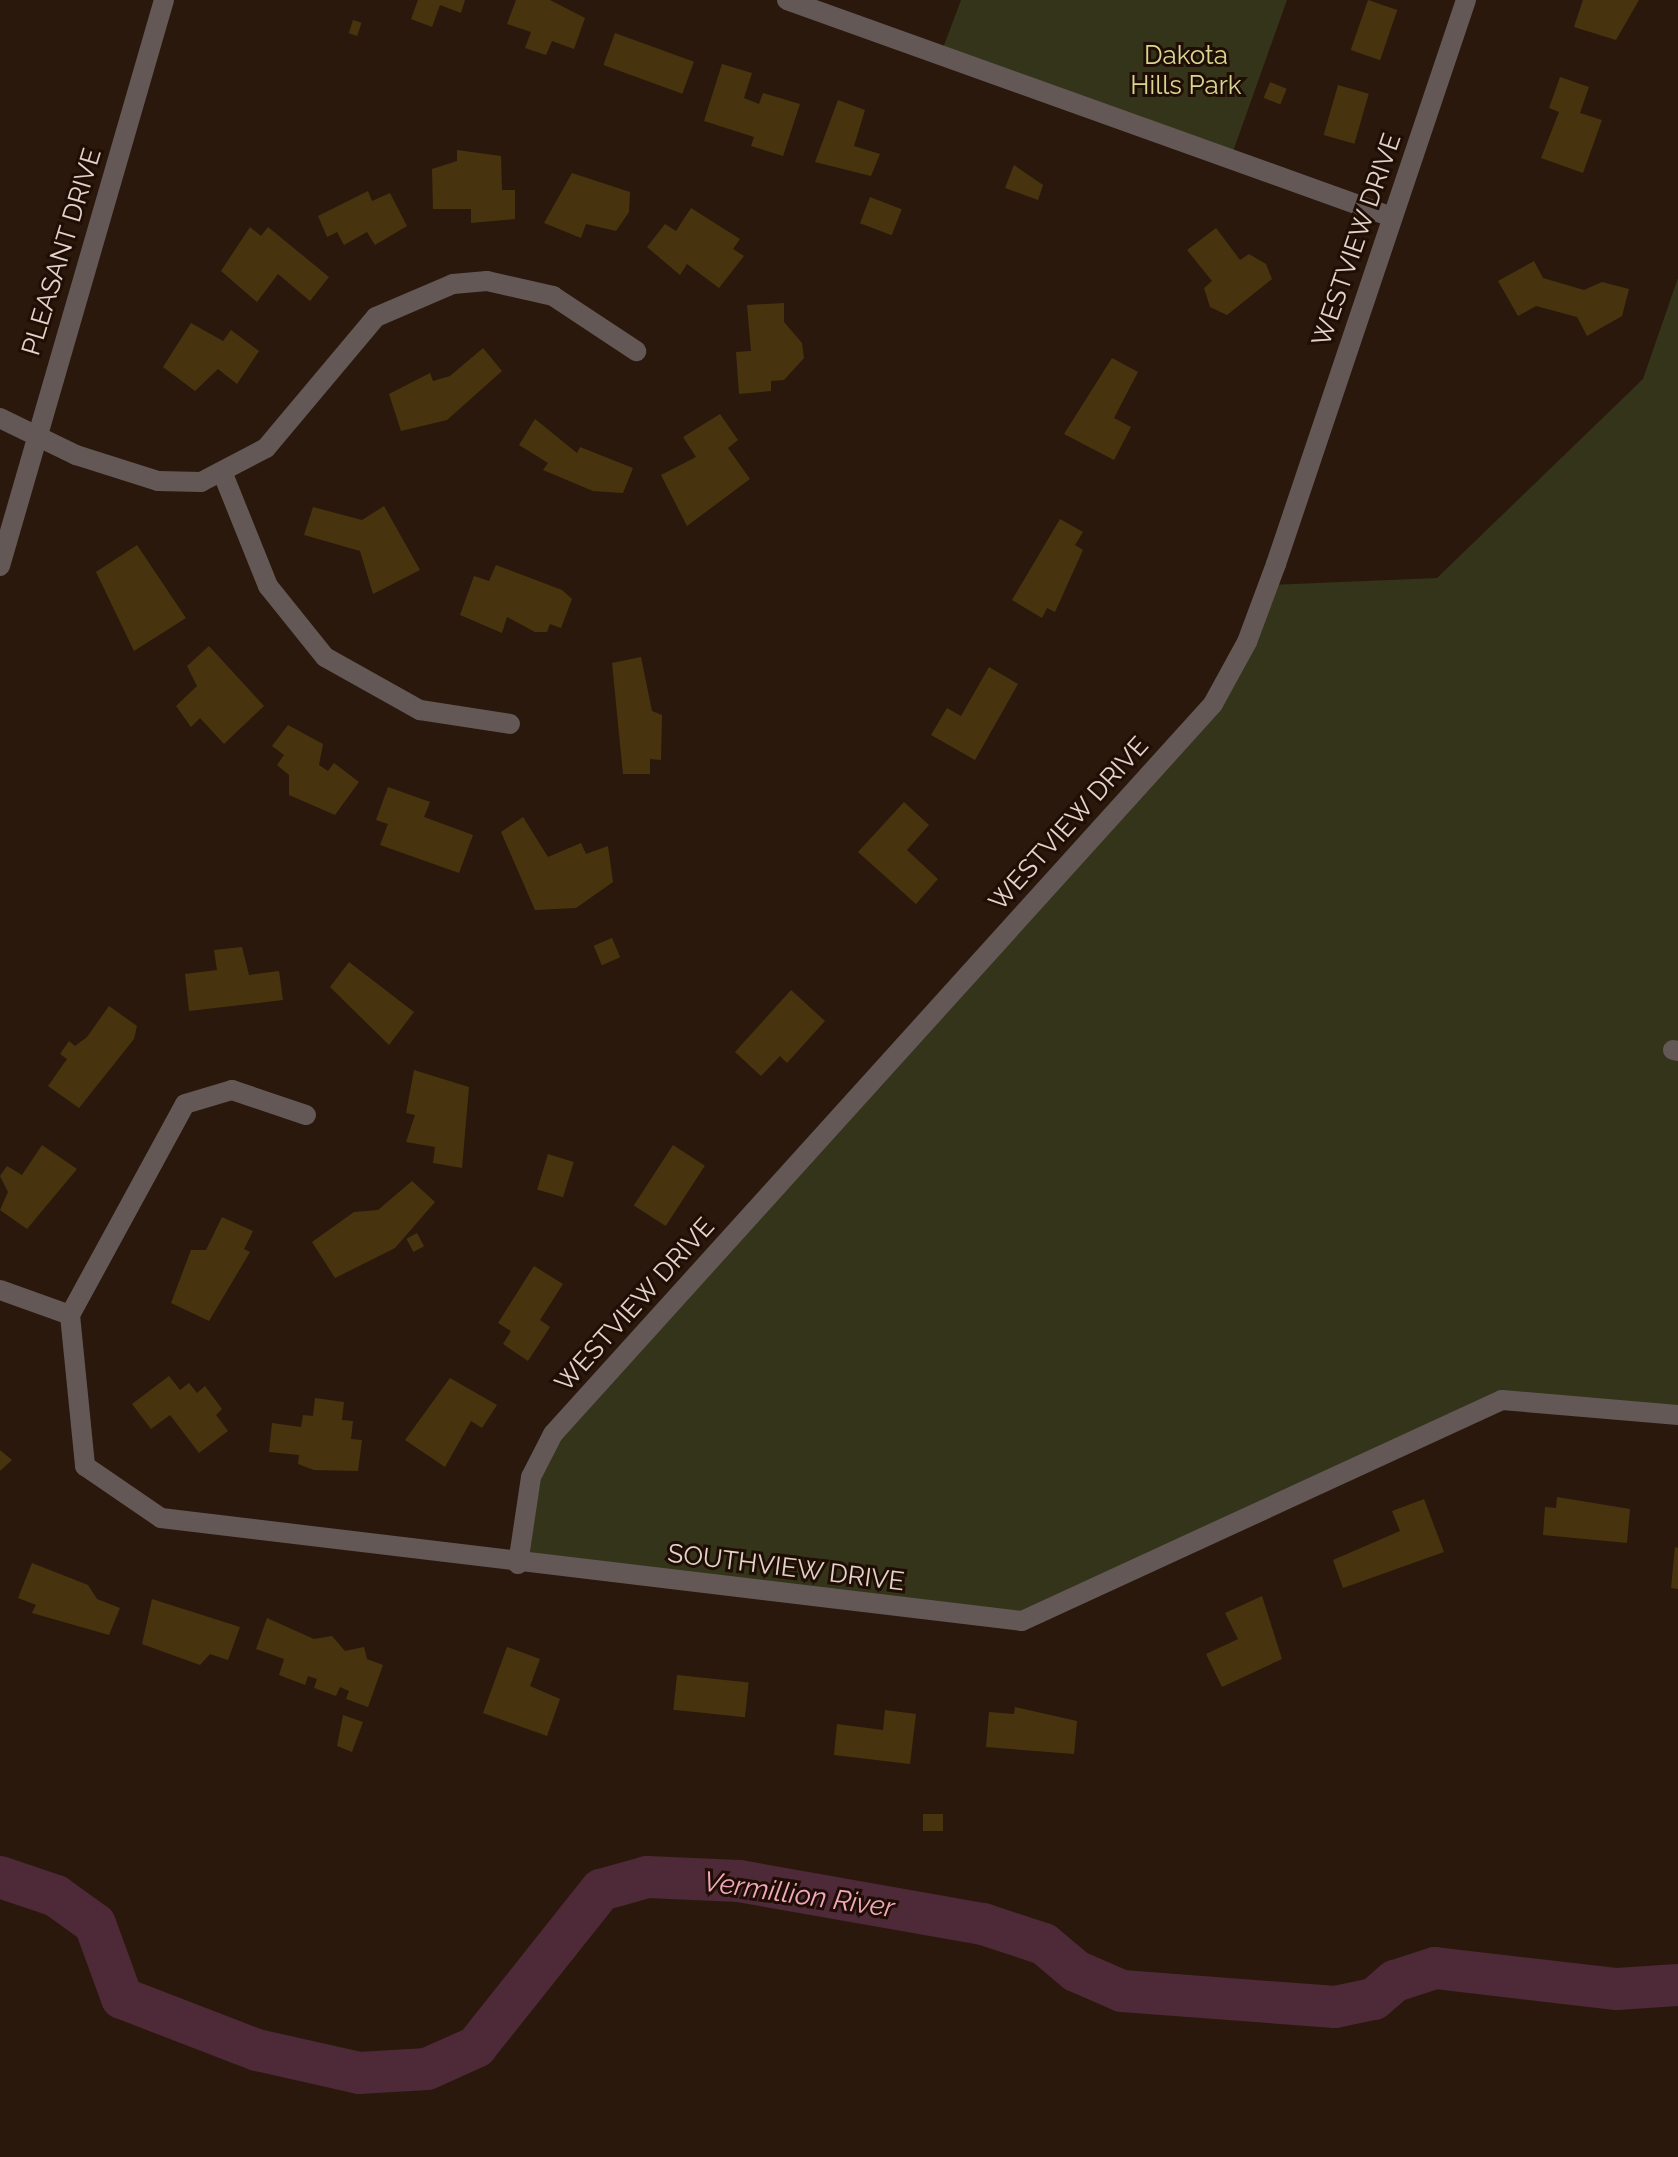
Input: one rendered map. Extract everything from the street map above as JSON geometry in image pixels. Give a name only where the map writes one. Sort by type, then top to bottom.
[{"type":"street","name":"PLEASANT DRIVE","points":[[0,566],[35,431],[164,0]]},
{"type":"street","points":[[787,0],[1392,217]]},
{"type":"street","name":"WESTVIEW DRIVE","points":[[518,1564],[531,1477],[553,1434],[1213,704],[1276,564],[1466,0]]},
{"type":"street","points":[[0,418],[35,431],[76,455],[158,481],[223,474],[266,448],[363,327],[437,287],[487,281],[537,290],[636,351]]},
{"type":"street","points":[[223,474],[268,586],[325,657],[412,707],[510,724]]},
{"type":"street","points":[[0,1290],[70,1315],[185,1104],[232,1090],[306,1115]]},
{"type":"street","name":"SOUTHVIEW DRIVE","points":[[70,1315],[85,1466],[161,1518],[518,1564],[1022,1621],[1502,1400],[1678,1415]]},
{"type":"green space","name":"Dakota Hills Park","points":[[961,0],[1287,0],[1230,160],[940,56]]},
{"type":"green space","points":[[1678,278],[1678,1415],[1502,1400],[1022,1621],[518,1564],[553,1434],[1212,704],[1268,585],[1437,578],[1643,379]]},
{"type":"building","points":[[418,0],[465,0],[461,13],[440,5],[432,27],[411,19]]},
{"type":"building","points":[[516,0],[550,0],[585,18],[574,49],[552,41],[546,55],[525,48],[531,32],[507,24]]},
{"type":"building","points":[[1368,0],[1397,10],[1380,60],[1351,50]]},
{"type":"building","points":[[1583,0],[1639,0],[1616,40],[1574,27]]},
{"type":"building","points":[[353,20],[362,23],[357,36],[349,33]]},
{"type":"building","points":[[615,33],[694,62],[682,94],[603,65]]},
{"type":"building","points":[[722,64],[752,73],[744,98],[759,104],[763,93],[800,104],[783,156],[751,146],[754,137],[704,121]]},
{"type":"building","points":[[1560,77],[1589,87],[1580,113],[1602,120],[1583,173],[1541,158],[1559,112],[1549,108]]},
{"type":"building","points":[[1270,82],[1287,89],[1280,105],[1264,98]]},
{"type":"building","points":[[1338,85],[1369,94],[1354,144],[1324,135]]},
{"type":"building","points":[[838,100],[865,110],[854,146],[880,154],[871,176],[815,162]]},
{"type":"building","points":[[457,150],[501,156],[502,190],[515,190],[515,219],[471,223],[471,209],[433,209],[432,169],[457,161]]},
{"type":"building","points":[[1014,165],[1043,185],[1038,200],[1005,188]]},
{"type":"building","points":[[572,173],[630,192],[629,212],[616,231],[586,224],[581,238],[544,223]]},
{"type":"building","points":[[368,191],[372,201],[390,193],[407,226],[375,245],[367,232],[344,245],[337,232],[327,237],[318,216]]},
{"type":"building","points":[[870,197],[902,209],[892,235],[860,223]]},
{"type":"building","points":[[691,208],[740,239],[733,249],[744,256],[719,288],[687,264],[680,275],[647,247],[665,224],[676,231]]},
{"type":"building","points":[[250,227],[261,236],[268,227],[329,277],[310,301],[278,274],[257,302],[221,271]]},
{"type":"building","points":[[1216,228],[1240,260],[1249,254],[1266,264],[1272,279],[1227,315],[1210,307],[1204,288],[1212,281],[1187,250]]},
{"type":"building","points":[[1534,261],[1543,278],[1584,290],[1602,282],[1629,289],[1622,316],[1587,336],[1577,317],[1536,306],[1518,316],[1498,281]]},
{"type":"building","points":[[784,303],[784,322],[802,343],[804,358],[784,380],[771,381],[771,391],[739,394],[736,352],[751,351],[747,305]]},
{"type":"building","points":[[191,323],[223,341],[231,330],[259,351],[237,384],[218,369],[195,391],[163,367]]},
{"type":"building","points":[[483,348],[502,371],[447,420],[401,431],[389,394],[430,373],[433,381],[450,376]]},
{"type":"building","points":[[1112,358],[1138,372],[1114,418],[1131,427],[1114,460],[1064,434]]},
{"type":"building","points":[[720,414],[738,440],[728,448],[750,479],[687,526],[661,475],[696,457],[683,437]]},
{"type":"building","points":[[535,419],[577,453],[580,447],[633,468],[623,493],[593,491],[543,470],[548,463],[519,445]]},
{"type":"building","points":[[384,506],[420,570],[373,594],[360,551],[304,535],[313,507],[362,520]]},
{"type":"building","points":[[1060,519],[1083,532],[1075,545],[1083,550],[1055,612],[1047,608],[1042,618],[1012,600]]},
{"type":"building","points":[[137,545],[186,618],[134,651],[96,572]]},
{"type":"building","points":[[496,565],[562,590],[572,599],[561,628],[550,624],[547,632],[535,632],[507,617],[502,633],[460,615],[474,576],[489,581]]},
{"type":"building","points":[[209,646],[264,706],[224,744],[200,718],[191,727],[176,706],[197,686],[187,666]]},
{"type":"building","points":[[641,657],[652,711],[662,715],[661,760],[650,759],[650,774],[623,774],[612,663]]},
{"type":"building","points":[[989,667],[1018,684],[975,760],[931,735],[947,708],[961,716]]},
{"type":"building","points":[[288,725],[323,744],[319,765],[328,771],[334,763],[359,782],[335,815],[289,795],[289,775],[277,765],[284,755],[272,746]]},
{"type":"building","points":[[388,787],[430,802],[424,817],[473,835],[459,873],[380,845],[388,824],[376,820]]},
{"type":"building","points":[[904,802],[929,825],[907,850],[938,879],[916,904],[858,852]]},
{"type":"building","points":[[523,817],[548,857],[581,843],[586,854],[608,846],[613,882],[576,908],[535,910],[501,832]]},
{"type":"building","points":[[612,938],[620,957],[602,965],[594,946]]},
{"type":"building","points":[[242,947],[249,975],[279,971],[283,1000],[189,1011],[185,974],[217,970],[214,950]]},
{"type":"building","points":[[349,962],[414,1012],[389,1045],[330,987]]},
{"type":"building","points":[[791,990],[825,1021],[787,1063],[780,1056],[761,1076],[735,1052]]},
{"type":"building","points":[[109,1006],[137,1026],[134,1039],[79,1108],[48,1086],[67,1059],[60,1054],[69,1041],[75,1046],[87,1037]]},
{"type":"building","points":[[414,1070],[469,1087],[462,1168],[433,1163],[435,1147],[406,1142],[415,1115],[406,1113]]},
{"type":"building","points":[[42,1145],[77,1169],[27,1229],[0,1210],[8,1192],[0,1176],[7,1166],[22,1175]]},
{"type":"building","points":[[673,1145],[705,1166],[666,1226],[634,1205]]},
{"type":"building","points":[[548,1154],[574,1162],[563,1197],[537,1189]]},
{"type":"building","points":[[412,1181],[435,1202],[395,1248],[335,1278],[312,1242],[354,1212],[378,1210]]},
{"type":"building","points":[[222,1217],[253,1231],[244,1249],[250,1252],[209,1321],[171,1303],[191,1250],[206,1250]]},
{"type":"building","points":[[417,1233],[424,1246],[413,1252],[406,1239]]},
{"type":"building","points":[[534,1266],[563,1284],[540,1320],[550,1327],[528,1361],[503,1344],[511,1331],[498,1323]]},
{"type":"building","points":[[169,1376],[180,1390],[189,1383],[197,1393],[205,1386],[222,1409],[216,1415],[228,1431],[199,1453],[170,1415],[151,1429],[132,1404]]},
{"type":"building","points":[[450,1378],[497,1405],[482,1428],[471,1421],[445,1467],[405,1440]]},
{"type":"building","points":[[315,1398],[344,1402],[342,1420],[353,1421],[351,1439],[362,1440],[358,1471],[314,1470],[298,1464],[299,1455],[269,1452],[272,1423],[301,1427],[303,1415],[313,1416]]},
{"type":"building","points":[[0,1450],[12,1460],[0,1471]]},
{"type":"building","points":[[1557,1497],[1630,1509],[1627,1543],[1543,1535],[1545,1507],[1556,1508]]},
{"type":"building","points":[[1424,1499],[1444,1552],[1343,1588],[1333,1560],[1400,1531],[1392,1511]]},
{"type":"building","points":[[1675,1547],[1678,1548],[1678,1589],[1671,1588]]},
{"type":"building","points":[[32,1563],[88,1585],[97,1599],[120,1608],[109,1635],[32,1613],[36,1605],[18,1598]]},
{"type":"building","points":[[1262,1596],[1282,1659],[1222,1687],[1206,1654],[1238,1639],[1225,1613]]},
{"type":"building","points":[[152,1599],[240,1627],[228,1660],[210,1654],[200,1665],[142,1644]]},
{"type":"building","points":[[267,1618],[314,1639],[332,1636],[345,1651],[364,1647],[367,1659],[383,1665],[368,1707],[346,1699],[349,1691],[340,1687],[336,1696],[314,1688],[317,1679],[308,1676],[305,1685],[279,1675],[284,1659],[256,1649]]},
{"type":"building","points":[[507,1647],[540,1659],[530,1686],[560,1699],[547,1736],[483,1713]]},
{"type":"building","points":[[677,1675],[749,1683],[745,1717],[673,1710]]},
{"type":"building","points":[[1015,1707],[1077,1721],[1074,1754],[986,1747],[989,1712],[1014,1714]]},
{"type":"building","points":[[885,1710],[916,1714],[910,1764],[834,1755],[837,1724],[883,1730]]},
{"type":"building","points":[[343,1715],[363,1722],[352,1752],[337,1746]]},
{"type":"building","points":[[923,1814],[943,1814],[943,1831],[923,1831]]},
{"type":"waterway","name":"Vermillion River","points":[[0,1877],[56,1896],[95,1924],[122,1998],[257,2050],[359,2073],[427,2069],[476,2047],[601,1890],[647,1877],[739,1881],[983,1924],[1044,1944],[1076,1971],[1122,1991],[1335,2007],[1374,1999],[1395,1981],[1435,1968],[1617,1989],[1678,1985]]}]
